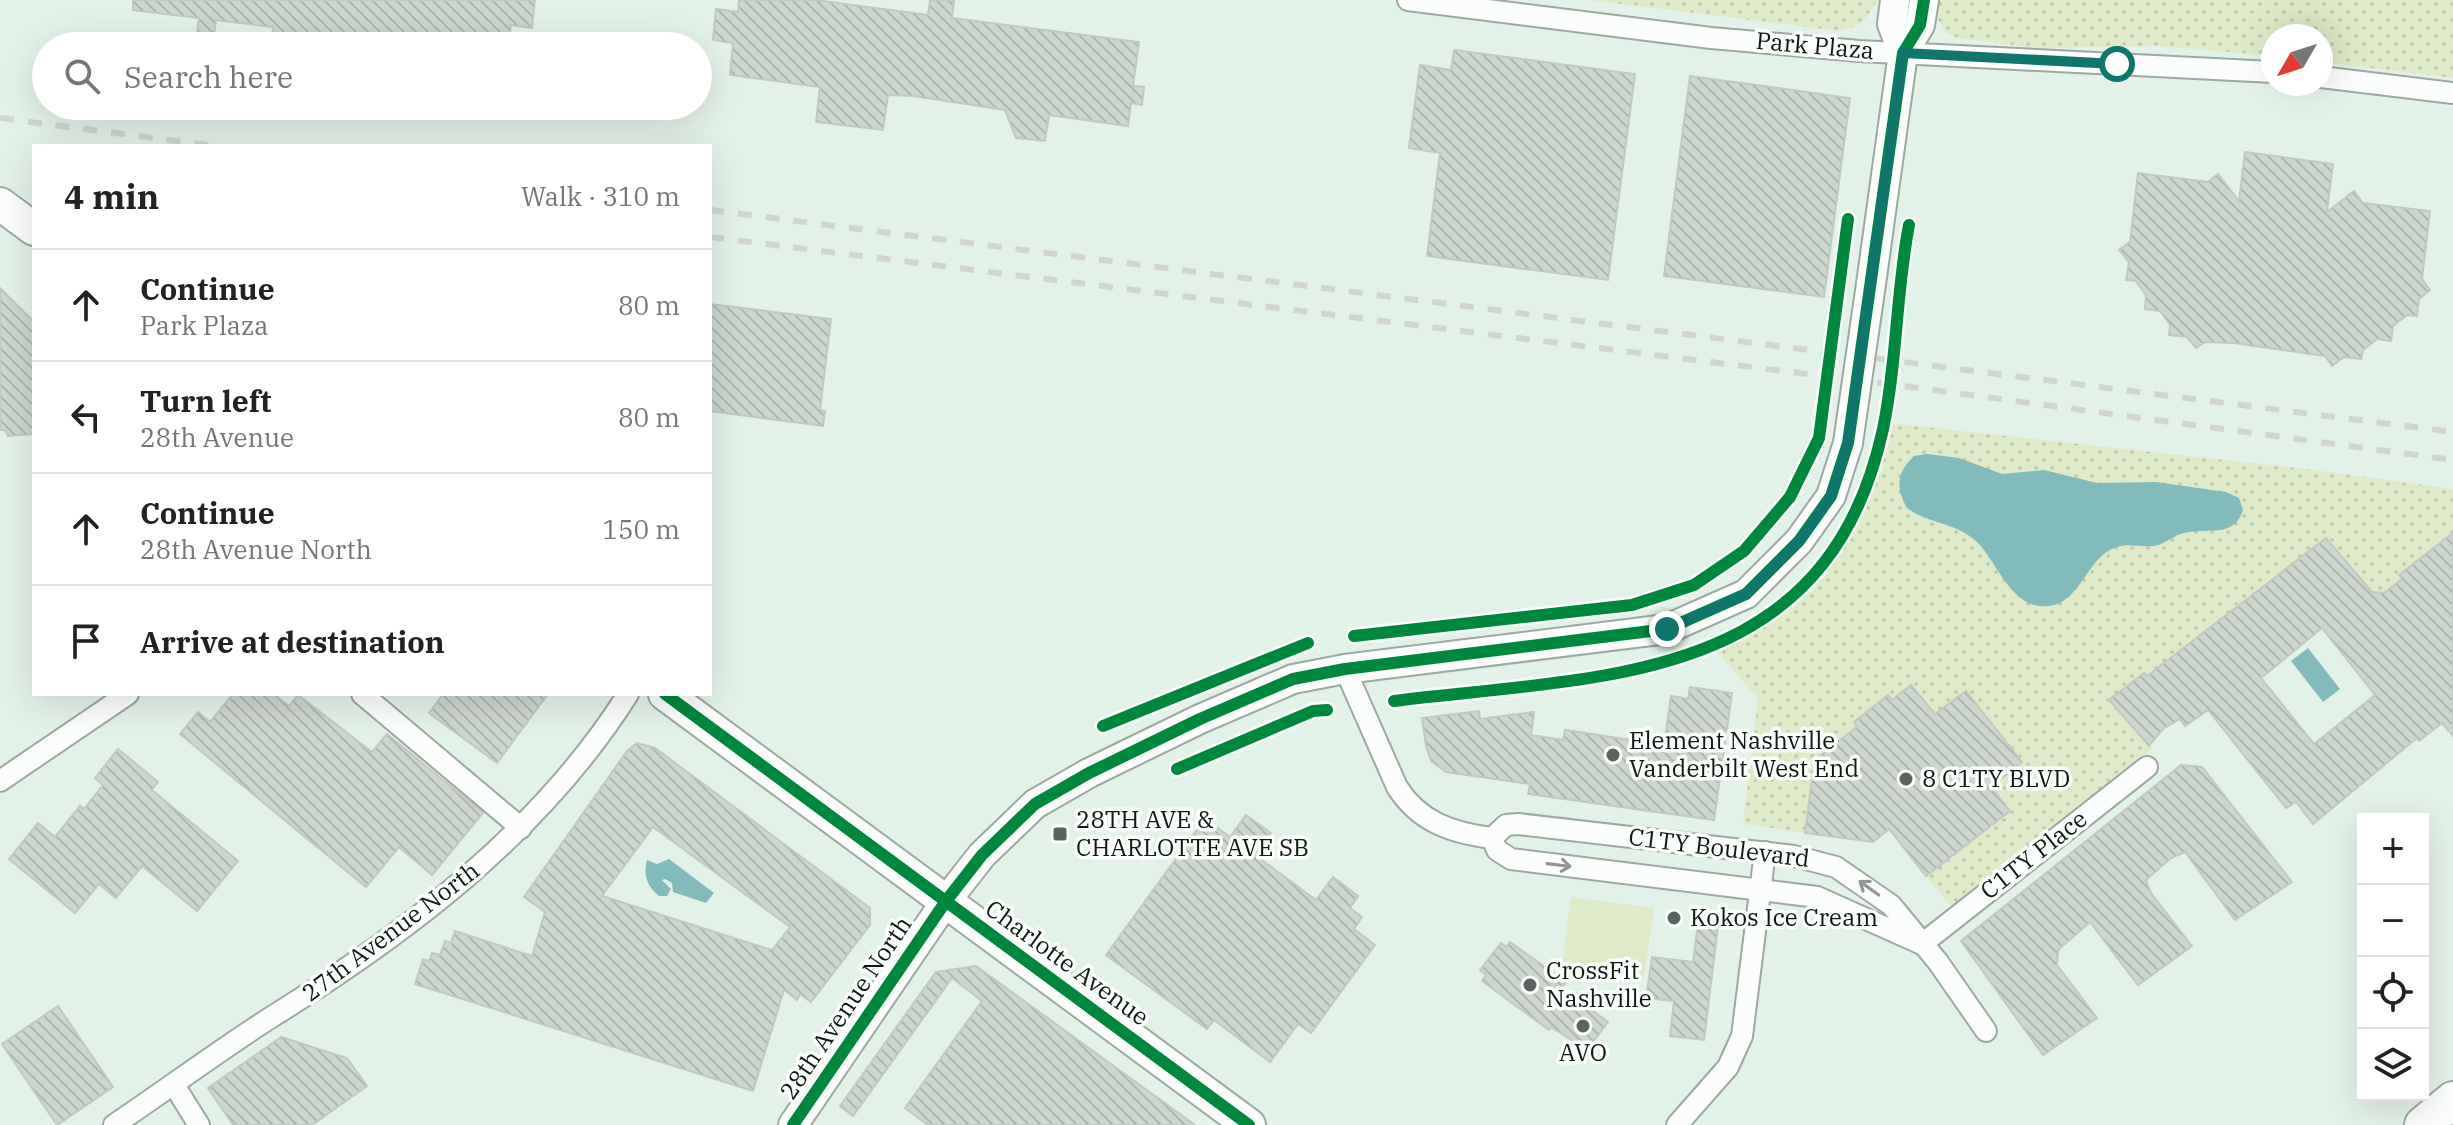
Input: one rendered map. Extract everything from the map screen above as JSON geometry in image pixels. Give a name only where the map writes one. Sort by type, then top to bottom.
[{"type":"highway","points":[[2423,1125],[2453,1100]]},
{"type":"main road","points":[[1895,0],[1892,24],[1903,53]]},
{"type":"main road","points":[[1903,53],[1920,25],[1924,0]]},
{"type":"main road","name":"28th Avenue North","points":[[793,1125],[946,901],[982,855],[1035,804],[1089,773],[1200,719],[1293,679],[1345,669],[1667,629],[1746,594],[1799,541],[1831,496],[1848,443],[1903,53]]},
{"type":"main road","points":[[4,207],[32,228]]},
{"type":"main road","name":"Charlotte Avenue","points":[[668,696],[1249,1125]]},
{"type":"street","name":"Park Plaza","points":[[1408,0],[1711,38],[2085,64],[2205,66],[2261,71]]},
{"type":"street","points":[[2333,78],[2453,93]]},
{"type":"street","name":"C1TY Boulevard","points":[[1345,669],[1397,787],[1409,804],[1442,827],[1492,838]]},
{"type":"street","points":[[0,781],[125,696]]},
{"type":"street","points":[[364,696],[521,828]]},
{"type":"street","name":"27th Avenue North","points":[[114,1125],[312,994],[434,904],[521,828],[555,792],[627,696]]},
{"type":"street","name":"C1TY Place","points":[[1922,944],[2147,767]]},
{"type":"street","name":"C1TY Boulevard","points":[[1492,838],[1506,825],[1518,824],[1815,859],[1848,874],[1891,905],[1986,1031]]},
{"type":"street","name":"C1TY Boulevard","points":[[1492,838],[1497,850],[1511,859],[1761,889],[1836,902],[1922,944]]},
{"type":"street","points":[[1677,1125],[1719,1079],[1738,1047],[1744,1024],[1765,852]]},
{"type":"street","points":[[174,1085],[199,1125]]},
{"type":"green space","points":[[1589,0],[1878,0],[1861,24],[1840,31]]},
{"type":"green space","points":[[1937,0],[2453,0],[2453,78],[2333,63],[2333,24],[2261,24],[2261,55],[2158,46],[2037,48],[1958,38],[1946,33],[1936,17]]},
{"type":"green space","points":[[1890,423],[2307,469],[2453,489],[2453,533],[2399,575],[2402,579],[2384,593],[2372,592],[2345,559],[2283,584],[2275,575],[2147,676],[2144,673],[2110,701],[2135,732],[2139,730],[2152,749],[1951,906],[1926,876],[2009,811],[1991,787],[2022,762],[1966,691],[1935,715],[1911,685],[1892,700],[1887,696],[1854,722],[1857,727],[1827,750],[1817,771],[1813,771],[1805,833],[1743,824],[1758,699],[1717,651],[1781,612],[1808,587],[1832,558],[1868,494]]},
{"type":"green space","points":[[1571,897],[1654,908],[1644,977],[1562,965]]},
{"type":"water","points":[[1927,454],[1959,458],[2002,474],[2044,470],[2097,483],[2156,482],[2226,492],[2239,498],[2243,510],[2239,519],[2225,529],[2181,534],[2153,546],[2117,547],[2097,561],[2064,600],[2039,606],[2019,597],[2011,589],[1984,550],[1969,535],[1907,508],[1899,487],[1901,474],[1914,456]]},
{"type":"water","points":[[2308,648],[2340,689],[2323,702],[2291,661]]},
{"type":"water","points":[[669,859],[714,893],[706,903],[673,892],[672,883],[665,879],[662,880],[671,889],[667,896],[659,896],[652,888],[646,876],[647,860],[657,864]]},
{"type":"building","points":[[133,0],[535,0],[532,28],[511,25],[510,32],[272,32],[273,27],[216,20],[214,32],[197,32],[199,18],[133,10]]},
{"type":"building","points":[[739,0],[815,0],[928,15],[930,0],[954,0],[952,18],[1139,42],[1133,86],[1144,87],[1142,105],[1131,103],[1128,126],[1049,115],[1045,141],[1016,138],[1005,110],[914,96],[888,95],[883,130],[816,122],[820,87],[730,75],[733,43],[713,40],[716,9],[738,12]]},
{"type":"building","points":[[1454,50],[1635,74],[1608,280],[1427,256],[1440,153],[1409,148],[1420,65],[1451,70]]},
{"type":"building","points":[[1690,76],[1850,98],[1824,297],[1664,276]]},
{"type":"building","points":[[2245,152],[2333,164],[2327,212],[2354,191],[2363,203],[2430,211],[2422,279],[2430,290],[2419,299],[2417,316],[2407,315],[2393,326],[2391,341],[2377,339],[2363,350],[2361,359],[2344,357],[2332,366],[2325,356],[2234,343],[2205,342],[2196,348],[2187,337],[2169,335],[2170,325],[2160,311],[2145,309],[2146,295],[2136,281],[2126,280],[2129,262],[2119,250],[2130,242],[2138,173],[2208,182],[2218,174],[2239,201]]},
{"type":"building","points":[[0,288],[32,320],[32,434],[8,436],[5,430],[0,430]]},
{"type":"building","points":[[712,304],[831,319],[820,410],[825,411],[823,426],[712,411]]},
{"type":"building","points":[[2453,533],[2453,736],[2442,723],[2419,741],[2417,738],[2313,824],[2296,802],[2286,808],[2208,710],[2185,726],[2180,719],[2163,729],[2149,746],[2109,700],[2144,673],[2147,676],[2326,538],[2372,592],[2384,593],[2402,579],[2399,575]],"holes":[[[2322,628],[2375,695],[2314,744],[2261,678]]]},
{"type":"building","name":"8 C1TY BLVD","points":[[1911,685],[1935,714],[1966,691],[2022,762],[1991,787],[2010,811],[1926,876],[1889,829],[1873,842],[1805,833],[1813,771],[1817,771],[1819,756],[1857,727],[1854,722],[1888,695],[1892,700]]},
{"type":"building","points":[[1690,687],[1732,693],[1714,820],[1528,794],[1530,784],[1446,772],[1431,761],[1426,746],[1422,718],[1479,711],[1480,719],[1534,712],[1531,735],[1563,740],[1565,730],[1664,745],[1671,696],[1688,699]]},
{"type":"building","points":[[231,696],[276,696],[289,706],[299,696],[372,752],[387,734],[483,813],[432,875],[399,847],[366,887],[180,734],[198,712],[210,722]]},
{"type":"building","points":[[442,696],[547,696],[497,763],[429,713]]},
{"type":"building","points":[[637,743],[655,748],[870,908],[870,925],[811,1002],[800,994],[797,1000],[784,990],[753,1091],[415,984],[423,959],[429,961],[432,953],[440,955],[445,941],[451,943],[455,931],[532,956],[545,912],[524,897],[627,751]],"holes":[[[653,827],[790,927],[772,950],[602,896]]]},
{"type":"building","points":[[118,749],[158,782],[152,790],[238,861],[197,911],[142,866],[116,898],[99,884],[75,913],[9,859],[38,823],[55,837],[80,806],[84,809],[103,785],[95,778]]},
{"type":"building","points":[[2181,765],[2202,767],[2292,882],[2235,920],[2185,852],[2171,858],[2146,880],[2151,893],[2192,946],[2138,985],[2090,922],[2058,950],[2057,965],[2097,1018],[2043,1055],[1961,941]]},
{"type":"building","points":[[1246,815],[1271,833],[1255,855],[1316,900],[1333,877],[1358,896],[1350,908],[1362,917],[1354,929],[1375,945],[1311,1033],[1298,1024],[1270,1062],[1214,1020],[1207,1029],[1106,955],[1205,819],[1230,837]]},
{"type":"building","points":[[1699,915],[1719,918],[1704,1040],[1670,1036],[1674,1001],[1646,998],[1652,957],[1693,962]]},
{"type":"building","points":[[1510,942],[1566,982],[1562,988],[1608,1022],[1587,1050],[1551,1027],[1549,1030],[1482,981],[1486,975],[1480,970],[1501,943],[1506,947]]},
{"type":"building","points":[[976,966],[1195,1125],[928,1125],[905,1108],[982,1001],[952,978],[853,1116],[840,1106],[936,972]]},
{"type":"building","points":[[58,1006],[113,1087],[57,1125],[2,1044]]},
{"type":"building","points":[[281,1037],[347,1058],[367,1086],[312,1125],[233,1125],[208,1088]]},
{"type":"railway","points":[[0,118],[200,144]]},
{"type":"railway","points":[[712,210],[2453,432]]},
{"type":"railway","points":[[712,237],[1911,387],[2453,460]]},
{"type":"cycle path","points":[[793,1125],[946,901],[982,855],[1035,804],[1089,773],[1200,719],[1293,679],[1345,669],[1667,629],[1746,594],[1799,541],[1831,496],[1848,443],[1903,53],[1920,25],[1924,0]]},
{"type":"cycle path","points":[[1354,636],[1632,605],[1694,585],[1744,551],[1790,497],[1819,438],[1848,219]]},
{"type":"cycle path","points":[[1394,701],[1551,684],[1626,671],[1696,652],[1759,621],[1812,576],[1855,513],[1883,429],[1909,225]]},
{"type":"cycle path","points":[[1103,726],[1308,643]]},
{"type":"cycle path","points":[[668,696],[1249,1125]]},
{"type":"cycle path","points":[[1177,769],[1313,711],[1327,710]]},
{"type":"place","name":"Element Nashville Vanderbilt West End","points":[[1613,755]]},
{"type":"place","name":"8 C1TY BLVD","points":[[1906,779]]},
{"type":"place","name":"28TH AVE & CHARLOTTE AVE SB","points":[[1060,834]]},
{"type":"place","name":"Kokos Ice Cream","points":[[1674,918]]},
{"type":"place","name":"CrossFit Nashville","points":[[1530,985]]},
{"type":"place","name":"AVO","points":[[1583,1026]]},
{"type":"route","points":[[1667,629],[1746,594],[1799,541],[1831,496],[1848,443],[1903,53],[2117,64]]}]
